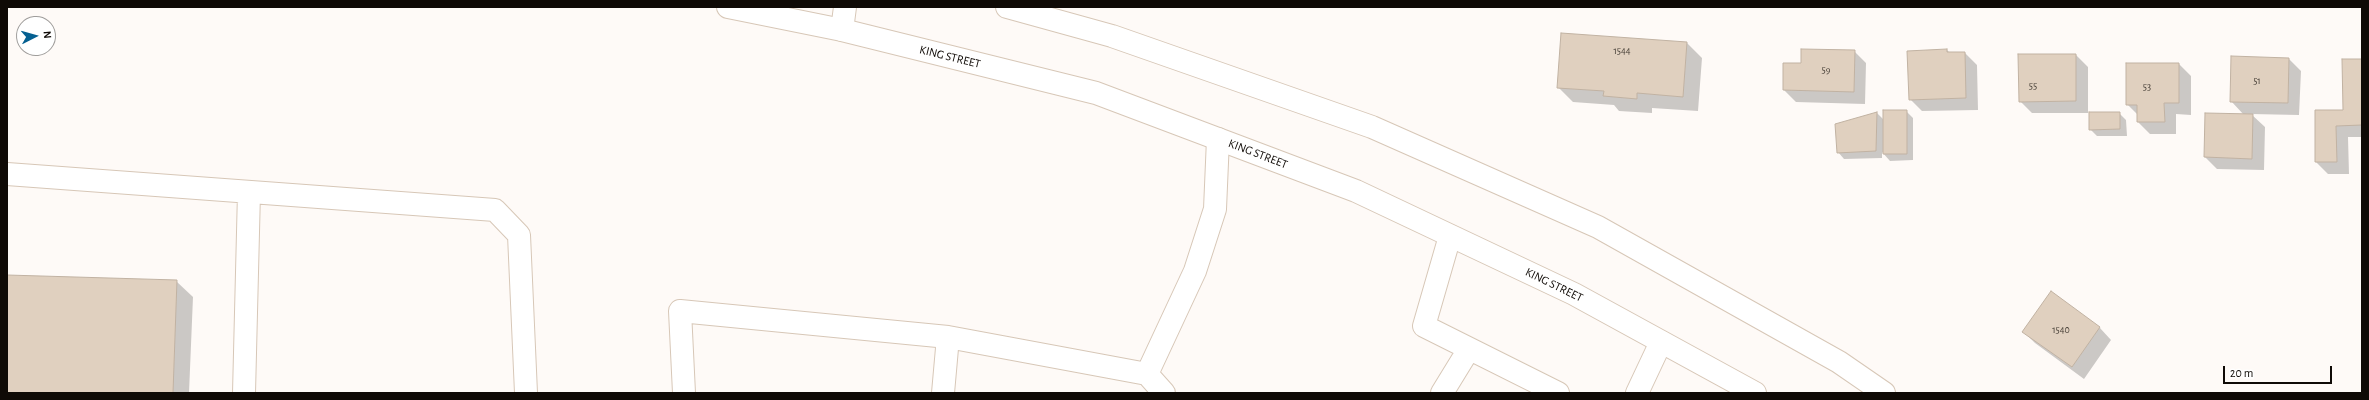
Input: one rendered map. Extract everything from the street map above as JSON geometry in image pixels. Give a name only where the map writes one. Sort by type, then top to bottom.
[{"type":"main road","name":"KING STREET","points":[[728,7],[842,30],[1096,93],[1356,191],[1574,294],[1755,393]]},
{"type":"main road","points":[[842,30],[845,7]]},
{"type":"main road","points":[[1007,7],[1112,36],[1380,130],[1598,227],[1839,362],[1884,393]]},
{"type":"main road","points":[[1147,374],[1196,270],[1215,209],[1218,139]]},
{"type":"main road","points":[[7,174],[495,210],[519,235],[526,393]]},
{"type":"main road","points":[[244,393],[249,192]]},
{"type":"main road","points":[[1450,236],[1424,326],[1558,393]]},
{"type":"main road","points":[[684,393],[680,311],[948,337],[1147,374],[1164,393]]},
{"type":"main road","points":[[942,393],[948,337]]},
{"type":"main road","points":[[1637,393],[1661,342]]},
{"type":"main road","points":[[1442,393],[1469,349]]},
{"type":"building","points":[[1561,33],[1687,42],[1683,97],[1637,93],[1637,99],[1603,96],[1604,91],[1557,88]]},
{"type":"building","points":[[1801,49],[1855,50],[1854,92],[1783,90],[1783,63],[1801,63]]},
{"type":"building","points":[[1947,49],[1947,52],[1965,52],[1966,98],[1909,100],[1907,51]]},
{"type":"building","points":[[2018,54],[2076,54],[2076,101],[2019,102]]},
{"type":"building","points":[[2231,56],[2289,58],[2288,103],[2230,102]]},
{"type":"building","points":[[2342,59],[2362,59],[2362,125],[2336,126],[2337,162],[2315,162],[2315,110],[2343,110]]},
{"type":"building","points":[[2126,63],[2179,63],[2179,103],[2164,103],[2165,122],[2137,122],[2137,105],[2126,105]]},
{"type":"building","points":[[1883,110],[1907,110],[1907,154],[1883,154]]},
{"type":"building","points":[[1877,112],[1876,151],[1837,153],[1835,124]]},
{"type":"building","points":[[2089,112],[2120,112],[2120,129],[2089,130]]},
{"type":"building","points":[[2205,113],[2253,114],[2252,159],[2204,157]]},
{"type":"building","points":[[7,275],[177,280],[173,393],[7,393]]},
{"type":"building","points":[[2051,291],[2100,327],[2072,367],[2022,332]]}]
